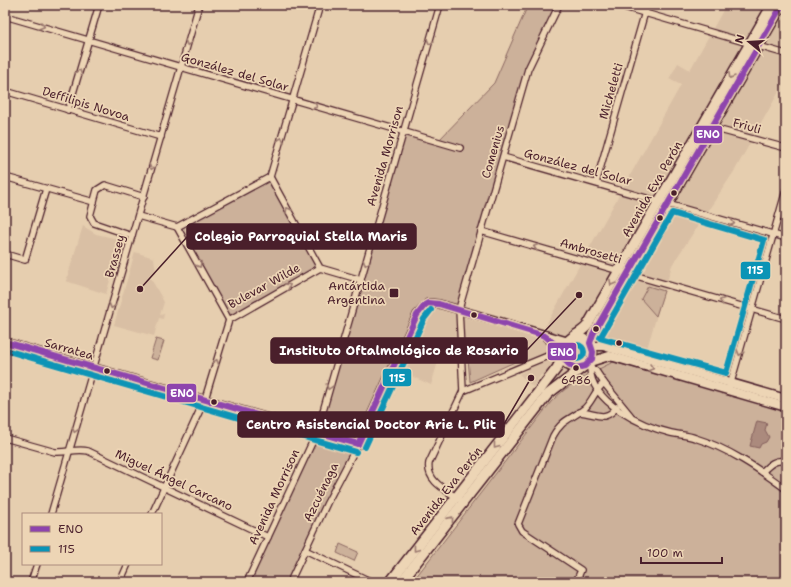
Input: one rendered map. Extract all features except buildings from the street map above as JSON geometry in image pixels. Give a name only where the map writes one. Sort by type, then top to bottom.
[{"type":"main road","name":"Avenida Eva Perón","points":[[755,44],[772,5]]},
{"type":"main road","name":"Avenida Eva Perón","points":[[569,340],[585,329],[624,271],[755,44],[782,5]]},
{"type":"main road","name":"Avenida Eva Perón","points":[[591,345],[593,334],[624,271]]},
{"type":"main road","points":[[786,399],[730,387],[609,356],[587,366],[571,367],[562,352],[569,340],[581,337],[591,345],[603,346],[730,387],[786,407]]},
{"type":"main road","points":[[587,366],[593,352],[591,345]]},
{"type":"main road","name":"Avenida Eva Perón","points":[[401,582],[557,368],[562,352]]},
{"type":"main road","name":"Avenida Eva Perón","points":[[390,582],[548,394],[557,385],[587,366]]},
{"type":"street","points":[[68,110],[99,5]]},
{"type":"street","name":"Brassey","points":[[51,513],[199,5]]},
{"type":"street","points":[[138,216],[177,227],[270,177],[320,5]]},
{"type":"street","name":"Avenida Morrison","points":[[247,582],[317,432],[440,5]]},
{"type":"street","name":"Comenius","points":[[463,392],[459,310],[528,69],[559,5]]},
{"type":"street","points":[[617,5],[786,54]]},
{"type":"street","name":"Micheletti","points":[[596,183],[647,5]]},
{"type":"street","name":"González del Solar","points":[[5,16],[460,148]]},
{"type":"street","name":"Deffilipis Novoa","points":[[5,91],[161,137]]},
{"type":"street","name":"Friuli","points":[[707,127],[786,148]]},
{"type":"street","name":"González del Solar","points":[[503,157],[786,238]]},
{"type":"street","points":[[5,177],[94,202]]},
{"type":"street","name":"Bulevar Wilde","points":[[177,227],[229,320],[320,268],[270,177]]},
{"type":"street","points":[[132,236],[94,223],[90,216],[97,190],[105,185],[144,197]]},
{"type":"street","points":[[5,254],[25,260],[46,189]]},
{"type":"street","points":[[730,387],[786,190]]},
{"type":"street","name":"Ambrosetti","points":[[481,231],[624,271],[641,278],[786,319]]},
{"type":"street","points":[[320,268],[361,280]]},
{"type":"street","name":"Azcuénaga","points":[[290,582],[358,444],[417,315],[425,305],[434,303],[459,310]]},
{"type":"street","points":[[459,310],[545,336],[569,340]]},
{"type":"street","points":[[152,513],[205,399],[229,320]]},
{"type":"street","points":[[460,500],[433,480],[428,470],[429,463],[463,392],[562,352],[545,336]]},
{"type":"street","name":"Sarratea","points":[[5,342],[358,444]]},
{"type":"street","points":[[587,366],[596,371],[631,416]]},
{"type":"street","points":[[587,366],[597,388],[615,409],[658,430],[695,438],[762,472],[786,489]]},
{"type":"street","points":[[576,582],[581,570],[522,531],[518,524],[553,436],[560,424],[580,412],[593,397],[597,388],[604,383]]},
{"type":"street","points":[[580,412],[604,417],[611,415],[621,403]]},
{"type":"street","name":"Miguel Ángel Carcano","points":[[5,438],[55,452],[69,452],[77,449],[88,451],[268,537]]},
{"type":"street","points":[[762,472],[772,463],[782,460],[786,462]]},
{"type":"street","points":[[306,550],[372,582]]},
{"type":"street","points":[[31,582],[37,565]]},
{"type":"street","points":[[120,582],[128,565]]},
{"type":"shaded area","points":[[528,5],[559,5],[528,69],[459,309],[425,305],[290,582],[247,582],[317,432],[404,131],[438,141],[494,83]]},
{"type":"shaded area","points":[[726,5],[786,5],[786,79],[735,170],[672,265],[644,358],[570,385],[541,375],[533,387],[519,374],[527,370],[469,350],[443,345],[431,385],[396,369],[423,312],[433,308],[538,339],[681,85],[669,79],[678,63],[690,70]]},
{"type":"shaded area","points":[[270,177],[320,268],[229,320],[177,227]]},
{"type":"shaded area","points":[[83,226],[96,234],[122,240],[106,294],[66,281]]},
{"type":"shaded area","points":[[135,252],[154,258],[156,272],[150,277],[164,302],[160,315],[164,314],[163,319],[159,318],[154,336],[114,325]]},
{"type":"shaded area","points":[[648,286],[664,291],[656,316],[641,299]]},
{"type":"shaded area","points":[[156,339],[164,341],[158,360],[150,358]]},
{"type":"shaded area","points":[[571,339],[592,346],[585,366],[564,360],[567,341]]},
{"type":"shaded area","points":[[467,347],[517,361],[470,382]]},
{"type":"shaded area","points":[[613,362],[786,410],[786,582],[412,582],[551,402],[565,389],[588,374]]},
{"type":"shaded area","points":[[757,421],[767,423],[765,430],[769,437],[766,442],[761,444],[759,448],[750,446]]},
{"type":"shaded area","points":[[340,544],[358,552],[354,561],[337,553]]},
{"type":"transit line","name":"ENO","points":[[425,305],[428,303],[439,304],[545,336],[562,350],[563,357],[568,364],[576,368],[585,366],[592,359],[593,352],[590,343],[593,334],[782,5]]},
{"type":"transit line","name":"115","points":[[672,213],[764,240],[726,373],[600,338],[672,213]]},
{"type":"transit line","name":"ENO","points":[[358,444],[417,315],[425,305]]},
{"type":"transit line","name":"115","points":[[365,447],[424,319],[431,310]]},
{"type":"transit line","name":"ENO","points":[[5,342],[358,444]]},
{"type":"transit line","name":"115","points":[[574,345],[580,345],[584,349],[584,352],[584,355],[580,359],[574,359],[570,355],[570,349],[574,345]]},
{"type":"transit line","name":"115","points":[[5,350],[356,452]]},
{"type":"place","name":"Colegio Parroquial Stella Maris","points":[[140,289]]},
{"type":"place","name":"Antártida Argentina","points":[[394,293]]},
{"type":"place","name":"Instituto Oftalmológico de Rosario","points":[[579,295]]},
{"type":"place","name":"6486","points":[[576,368]]},
{"type":"place","name":"Centro Asistencial Doctor Arie L. Plit","points":[[531,378]]}]
